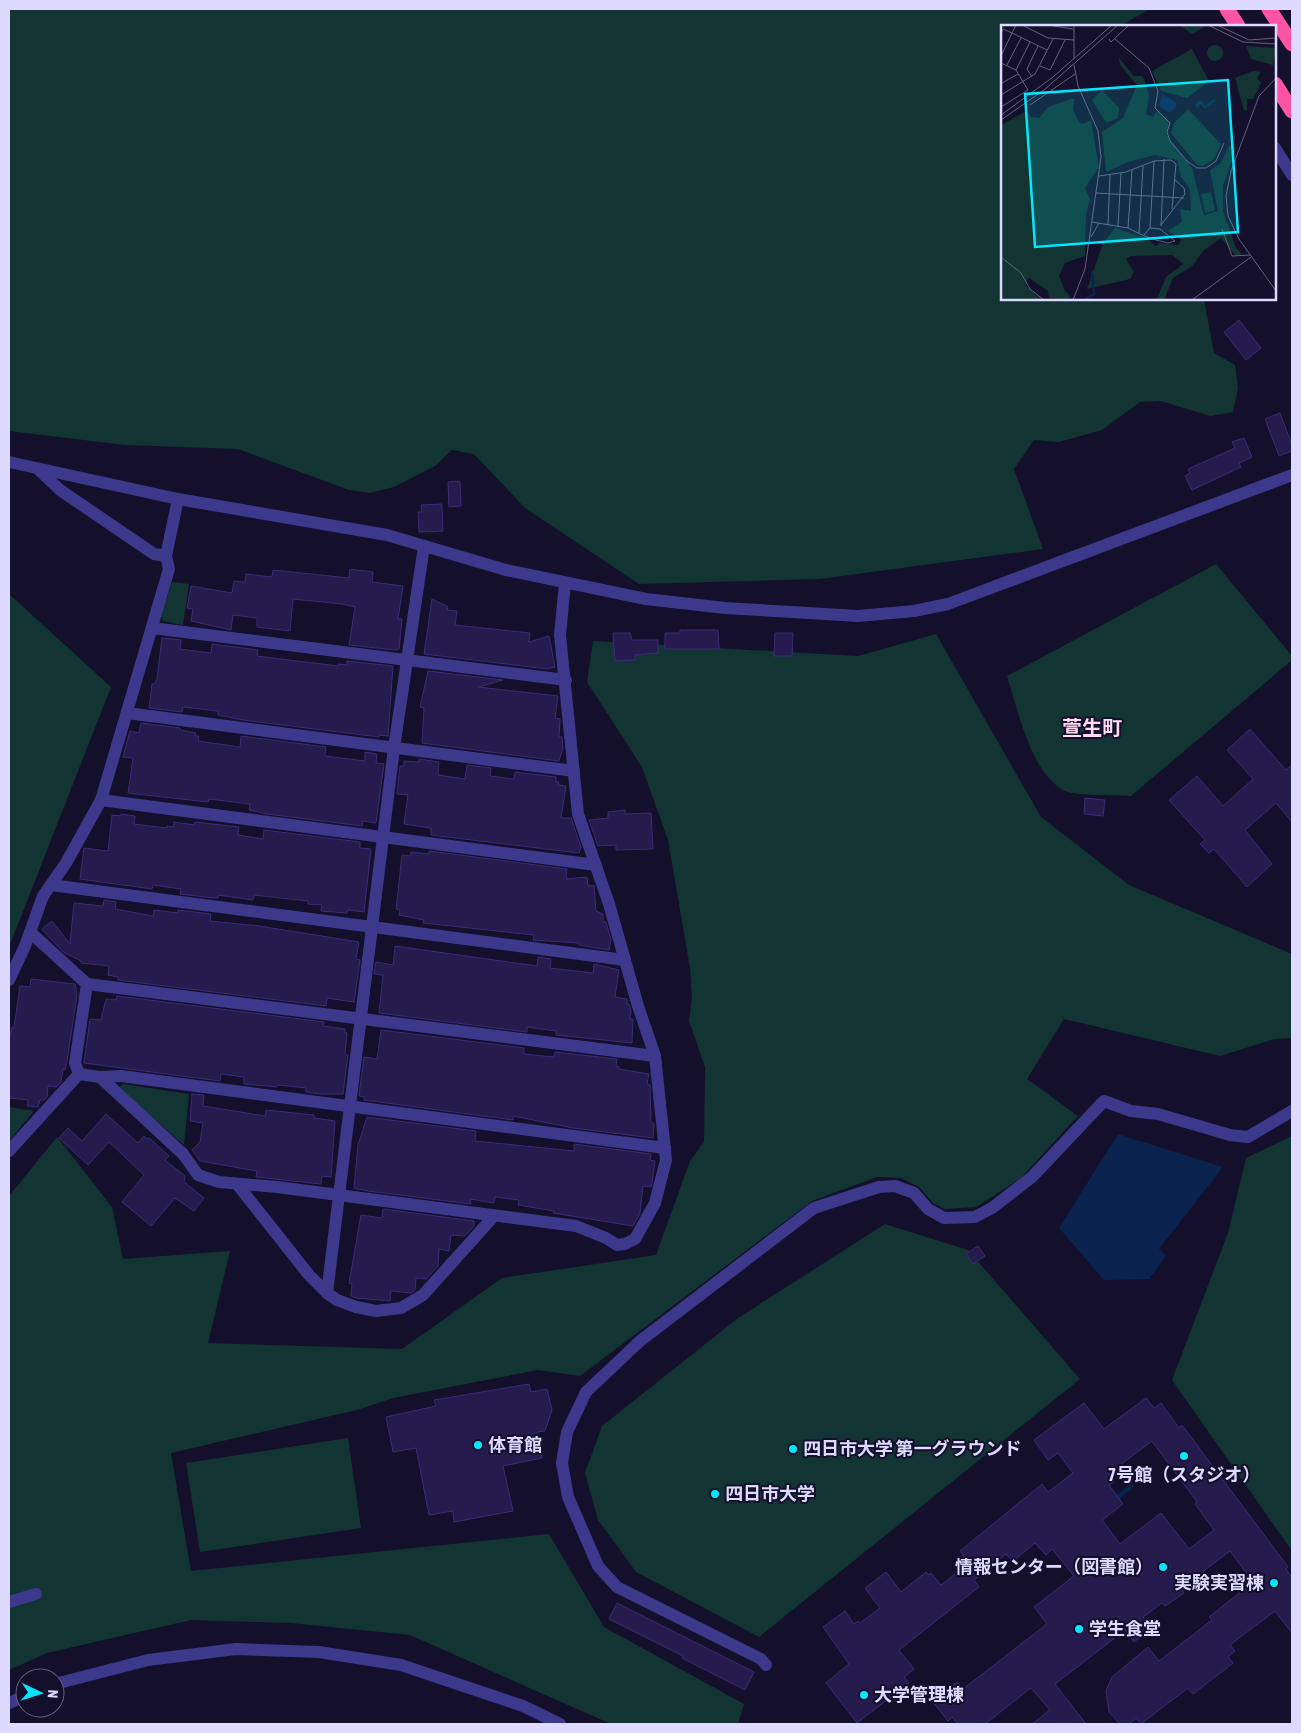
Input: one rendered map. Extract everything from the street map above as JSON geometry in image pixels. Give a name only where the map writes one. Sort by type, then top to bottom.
[{"type":"highway","points":[[1227,9],[1237,25]]},
{"type":"highway","points":[[1269,9],[1292,44]]},
{"type":"highway","points":[[1276,86],[1292,111]]},
{"type":"street","points":[[1276,150],[1292,175]]},
{"type":"street","points":[[9,462],[178,499],[387,535],[497,568],[646,599],[725,608],[858,616],[914,611],[948,604],[1292,475]]},
{"type":"street","points":[[38,469],[60,490],[154,554],[166,556]]},
{"type":"street","points":[[9,980],[44,896],[66,863],[101,800],[169,569],[166,556],[178,499]]},
{"type":"street","points":[[326,1293],[394,748],[424,546]]},
{"type":"street","points":[[100,1077],[184,1154],[198,1175],[219,1182],[338,1195],[576,1226],[606,1238],[617,1245],[625,1244],[635,1239],[655,1203],[665,1171],[665,1148],[656,1056],[638,1006],[596,865],[578,814],[560,635],[565,583]]},
{"type":"street","points":[[152,628],[566,680]]},
{"type":"street","points":[[127,713],[574,771]]},
{"type":"street","points":[[101,800],[596,865]]},
{"type":"street","points":[[51,885],[625,960]]},
{"type":"street","points":[[30,932],[87,984],[656,1056]]},
{"type":"street","points":[[79,1074],[74,1064],[87,984]]},
{"type":"street","points":[[79,1074],[100,1077],[121,1076],[665,1148]]},
{"type":"street","points":[[9,1151],[79,1074]]},
{"type":"street","points":[[766,1665],[761,1659],[617,1587],[598,1566],[568,1497],[562,1463],[567,1432],[586,1392],[656,1329],[814,1208],[879,1187],[895,1186],[914,1193],[928,1208],[944,1218],[974,1217],[992,1208],[1032,1177],[1104,1101],[1131,1111],[1158,1114],[1230,1136],[1248,1136],[1292,1111]]},
{"type":"street","points":[[237,1184],[309,1275],[326,1293],[350,1305],[376,1311],[400,1308],[423,1295],[494,1216]]},
{"type":"street","points":[[9,1602],[36,1594]]},
{"type":"street","points":[[65,1681],[148,1660],[236,1649],[319,1652],[401,1665],[523,1706],[560,1724]]},
{"type":"green space","points":[[9,9],[1150,9],[1122,25],[1001,25],[1001,300],[1204,300],[1214,353],[1235,365],[1238,388],[1233,412],[1210,416],[1161,401],[1140,402],[1102,430],[1059,442],[1034,440],[1014,469],[1043,549],[820,579],[639,584],[525,508],[474,454],[452,450],[435,466],[394,487],[370,493],[349,490],[238,449],[125,445],[9,431]]},
{"type":"green space","points":[[1216,564],[1292,656],[1292,660],[1131,796],[1070,793],[1053,783],[1043,771],[1027,740],[1007,676]]},
{"type":"green space","points":[[172,582],[189,584],[183,625],[163,621],[161,617]]},
{"type":"green space","points":[[9,594],[111,687],[9,947]]},
{"type":"green space","points":[[936,634],[1041,817],[1129,885],[1292,954],[1292,1038],[1274,1039],[1220,1056],[1064,1019],[1027,1079],[1078,1116],[1021,1178],[976,1207],[945,1209],[933,1203],[919,1187],[901,1178],[877,1177],[812,1201],[580,1376],[538,1370],[393,1398],[357,1410],[171,1453],[191,1571],[549,1534],[604,1627],[744,1704],[738,1724],[611,1724],[410,1635],[291,1623],[191,1620],[47,1653],[9,1670],[9,1196],[57,1137],[112,1207],[123,1259],[230,1251],[208,1343],[402,1349],[502,1278],[656,1255],[690,1161],[704,1142],[705,1067],[689,1021],[692,998],[690,968],[668,840],[642,767],[587,682],[593,641],[858,656]]},
{"type":"green space","points":[[123,1084],[189,1094],[184,1145],[119,1088]]},
{"type":"green space","points":[[9,1107],[34,1111],[9,1141]]},
{"type":"green space","points":[[1292,1136],[1292,1551],[1172,1380],[1228,1233],[1246,1158]]},
{"type":"green space","name":"四日市大学 第一グラウンド","points":[[885,1224],[968,1250],[1080,1379],[759,1637],[636,1572],[598,1520],[585,1473],[602,1426],[738,1318]]},
{"type":"green space","points":[[348,1438],[361,1528],[200,1552],[186,1463]]},
{"type":"water","points":[[1118,1134],[1223,1167],[1159,1249],[1166,1256],[1149,1279],[1104,1280],[1059,1228]]},
{"type":"building","points":[[1239,320],[1261,348],[1246,360],[1224,332]]},
{"type":"building","points":[[1280,413],[1292,445],[1292,451],[1279,456],[1265,419]]},
{"type":"building","points":[[1244,438],[1252,457],[1239,463],[1241,467],[1192,490],[1185,476],[1190,473],[1188,469],[1235,448],[1232,442]]},
{"type":"building","points":[[460,481],[461,506],[449,507],[448,482]]},
{"type":"building","points":[[442,504],[443,531],[419,532],[418,512],[422,512],[421,505]]},
{"type":"building","points":[[350,569],[373,572],[372,582],[403,586],[398,619],[402,619],[399,649],[349,645],[355,607],[342,604],[293,599],[290,631],[257,627],[257,618],[233,615],[231,630],[191,621],[193,609],[187,608],[191,586],[232,593],[234,581],[245,582],[246,574],[272,577],[273,570],[349,578]]},
{"type":"building","points":[[432,599],[448,607],[447,610],[457,611],[455,625],[530,633],[529,642],[549,636],[555,667],[547,669],[424,654]]},
{"type":"building","points":[[680,630],[718,630],[719,649],[665,649],[665,633],[680,633]]},
{"type":"building","points":[[613,633],[630,633],[632,640],[658,640],[658,653],[635,655],[635,660],[615,661]]},
{"type":"building","points":[[775,633],[793,633],[792,656],[774,656]]},
{"type":"building","points":[[162,638],[181,640],[180,649],[211,653],[212,644],[258,650],[257,656],[338,666],[338,664],[347,665],[347,661],[393,666],[388,736],[379,735],[379,737],[243,720],[218,715],[218,711],[183,707],[182,712],[149,708],[152,684],[157,679]]},
{"type":"building","points":[[428,671],[503,680],[478,687],[558,696],[555,718],[560,719],[559,737],[562,737],[563,748],[559,761],[422,743],[424,708],[420,707]]},
{"type":"building","points":[[141,723],[180,728],[180,730],[196,733],[195,736],[199,736],[198,741],[240,747],[241,736],[326,747],[325,756],[365,761],[365,752],[377,754],[376,763],[384,764],[376,823],[363,821],[362,826],[267,814],[249,810],[250,804],[209,799],[208,802],[128,793],[133,758],[123,757],[130,731],[139,733]]},
{"type":"building","points":[[1250,729],[1286,770],[1292,765],[1292,822],[1276,803],[1245,830],[1272,864],[1247,887],[1214,849],[1209,853],[1200,844],[1205,840],[1169,800],[1197,776],[1223,806],[1253,779],[1227,750]]},
{"type":"building","points":[[419,759],[439,762],[438,775],[465,779],[467,765],[491,768],[490,776],[514,779],[515,772],[556,777],[556,782],[559,782],[558,785],[566,786],[561,818],[571,818],[581,847],[579,853],[431,835],[431,828],[404,824],[408,795],[397,794],[400,766],[404,766],[404,761],[419,762]]},
{"type":"building","points":[[1085,798],[1105,800],[1103,816],[1084,814]]},
{"type":"building","points":[[625,810],[625,814],[651,813],[653,849],[616,850],[616,845],[598,846],[589,820],[608,818],[608,812]]},
{"type":"building","points":[[121,814],[135,816],[134,824],[167,828],[167,826],[173,827],[174,822],[194,825],[195,822],[239,827],[238,835],[263,839],[264,830],[360,842],[360,848],[371,849],[364,912],[348,910],[347,913],[321,911],[322,905],[308,904],[308,901],[254,895],[253,900],[218,895],[218,898],[214,898],[180,894],[181,889],[153,885],[152,889],[80,879],[84,848],[108,851],[112,815],[121,816]]},
{"type":"building","points":[[429,851],[567,869],[566,879],[587,877],[588,886],[594,885],[596,911],[603,914],[603,921],[606,922],[611,940],[609,950],[579,945],[579,943],[533,940],[534,935],[423,923],[424,920],[399,915],[400,910],[396,909],[402,855],[410,856],[411,852],[429,854]]},
{"type":"building","points":[[104,900],[116,902],[115,909],[153,916],[154,910],[178,913],[178,910],[211,914],[210,921],[259,926],[359,942],[356,959],[360,960],[354,1002],[327,998],[326,1006],[118,980],[118,977],[108,975],[109,966],[81,963],[81,961],[63,952],[42,929],[52,921],[70,944],[74,903],[103,906]]},
{"type":"building","points":[[395,946],[537,966],[538,957],[551,959],[550,968],[593,973],[594,964],[619,970],[615,997],[627,999],[627,1004],[629,1004],[631,1011],[630,1019],[633,1019],[632,1043],[556,1035],[556,1031],[527,1027],[527,1032],[379,1013],[383,975],[374,974],[376,962],[393,965]]},
{"type":"building","points":[[31,979],[75,984],[77,995],[67,1061],[65,1070],[63,1069],[61,1082],[56,1087],[48,1086],[47,1097],[44,1100],[40,1100],[38,1107],[27,1106],[28,1100],[9,1098],[9,1042],[12,1027],[14,1028],[20,986],[30,987]]},
{"type":"building","points":[[117,996],[324,1022],[323,1026],[345,1029],[345,1033],[347,1033],[345,1054],[348,1055],[343,1094],[320,1094],[306,1092],[306,1088],[278,1085],[277,1087],[244,1084],[244,1077],[221,1074],[220,1081],[84,1063],[90,1019],[101,1020],[106,999],[116,1000]]},
{"type":"building","points":[[381,1030],[524,1048],[524,1054],[554,1057],[555,1052],[617,1059],[616,1066],[619,1069],[649,1074],[647,1084],[650,1085],[651,1121],[654,1124],[653,1138],[573,1128],[513,1116],[513,1120],[364,1100],[364,1097],[359,1096],[364,1057],[377,1059]]},
{"type":"building","points":[[192,1094],[204,1095],[203,1106],[265,1116],[266,1110],[314,1115],[314,1118],[335,1121],[331,1177],[322,1176],[321,1184],[256,1177],[257,1171],[200,1161],[192,1150],[200,1142],[203,1123],[190,1121]]},
{"type":"building","points":[[106,1114],[138,1143],[144,1136],[147,1139],[149,1138],[169,1156],[165,1160],[185,1176],[184,1182],[204,1198],[194,1211],[175,1198],[151,1226],[122,1202],[144,1175],[109,1142],[88,1165],[59,1138],[68,1128],[82,1141]]},
{"type":"building","points":[[367,1117],[476,1131],[475,1141],[574,1151],[574,1144],[651,1154],[650,1160],[655,1161],[652,1183],[651,1187],[643,1186],[640,1213],[633,1226],[553,1213],[554,1211],[518,1205],[519,1200],[495,1197],[494,1203],[470,1199],[471,1204],[354,1188],[358,1145]]},
{"type":"building","points":[[383,1209],[474,1221],[474,1226],[465,1236],[451,1235],[449,1251],[439,1249],[438,1266],[426,1279],[416,1278],[415,1290],[411,1293],[391,1291],[390,1301],[356,1298],[351,1296],[352,1284],[349,1283],[361,1215],[382,1218]]},
{"type":"building","points":[[978,1246],[985,1256],[973,1264],[966,1254]]},
{"type":"building","name":"体育館","points":[[529,1384],[531,1392],[547,1389],[552,1410],[545,1431],[537,1432],[542,1458],[503,1466],[513,1511],[454,1522],[453,1511],[429,1515],[416,1448],[393,1452],[386,1417],[436,1406],[434,1400]]},
{"type":"building","points":[[1146,1398],[1154,1408],[1161,1403],[1179,1428],[1182,1425],[1288,1567],[1286,1569],[1292,1578],[1292,1633],[1275,1611],[1230,1645],[1235,1651],[1228,1657],[1233,1663],[1193,1694],[1188,1688],[1141,1724],[1136,1718],[1129,1724],[1120,1724],[1109,1712],[1106,1691],[1112,1677],[1148,1647],[1159,1661],[1212,1620],[1209,1617],[1253,1582],[1230,1551],[1181,1588],[1184,1593],[1165,1606],[1162,1603],[1143,1617],[1152,1628],[1134,1642],[1125,1630],[1055,1684],[1086,1724],[1032,1724],[1050,1710],[1031,1688],[985,1724],[958,1724],[952,1717],[948,1721],[933,1702],[957,1682],[963,1689],[1047,1624],[1034,1607],[1074,1576],[1052,1549],[1046,1555],[1035,1543],[1013,1561],[1006,1554],[974,1580],[979,1587],[899,1650],[914,1669],[904,1677],[909,1683],[857,1723],[826,1683],[849,1664],[823,1627],[845,1611],[854,1624],[858,1621],[860,1623],[880,1608],[865,1588],[886,1572],[901,1592],[926,1572],[929,1575],[931,1573],[941,1585],[969,1563],[960,1551],[1042,1484],[1048,1492],[1073,1473],[1058,1453],[1048,1460],[1034,1440],[1084,1403],[1104,1429]],"holes":[[[1152,1441],[1197,1502],[1195,1504],[1214,1530],[1189,1549],[1161,1513],[1120,1544],[1102,1520],[1123,1504],[1109,1485],[1114,1482],[1108,1474]]]},
{"type":"building","points":[[617,1603],[754,1672],[745,1690],[609,1619]]},
{"type":"waterway","points":[[1114,1462],[1131,1486],[1114,1501]]},
{"type":"place","name":"体育館","points":[[478,1445]]},
{"type":"place","name":"四日市大学 第一グラウンド","points":[[793,1449]]},
{"type":"place","name":"7号館（スタジオ）","points":[[1184,1456]]},
{"type":"place","name":"四日市大学","points":[[715,1494]]},
{"type":"place","name":"情報センター（図書館）","points":[[1163,1567]]},
{"type":"place","name":"実験実習棟","points":[[1274,1583]]},
{"type":"place","name":"学生食堂","points":[[1079,1629]]},
{"type":"place","name":"大学管理棟","points":[[864,1695]]},
{"type":"district","name":"萱生町","points":[[1092,728]]}]
